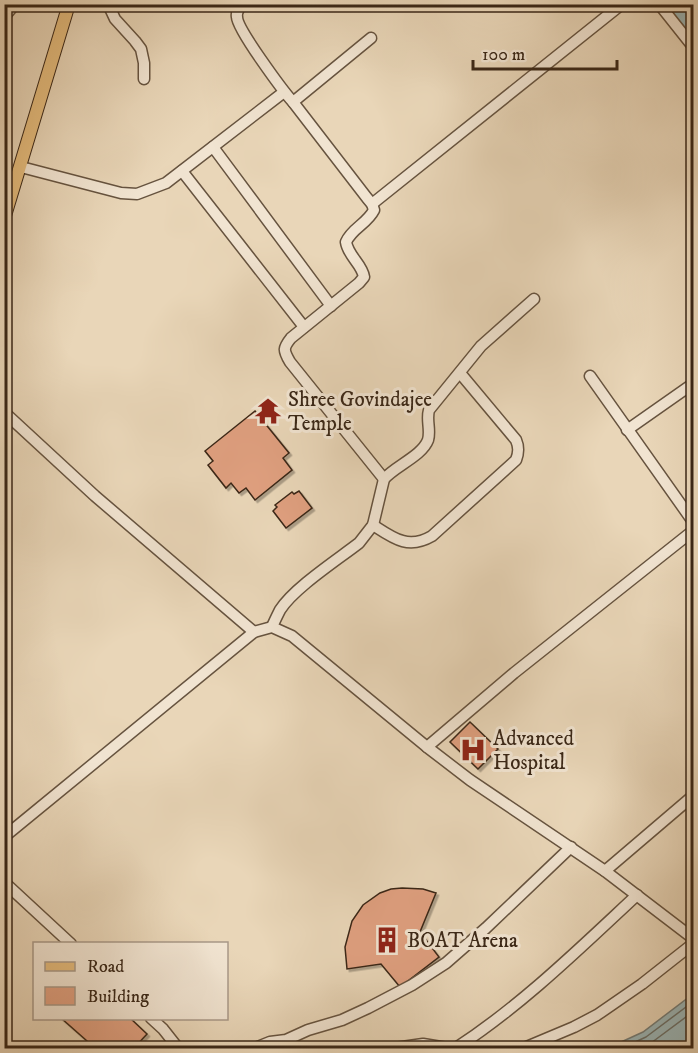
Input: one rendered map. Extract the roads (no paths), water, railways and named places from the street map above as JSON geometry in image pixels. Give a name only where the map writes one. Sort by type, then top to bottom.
[{"type":"main road","points":[[4,219],[69,4]]},
{"type":"street","points":[[108,4],[115,19],[141,50],[144,79]]},
{"type":"street","points":[[242,4],[238,10],[238,23],[284,92],[372,204],[374,210],[368,221],[351,234],[346,242],[348,251],[363,270],[364,277],[291,338],[285,347],[286,354],[384,479]]},
{"type":"street","points":[[372,204],[622,4]]},
{"type":"street","points":[[660,4],[693,48]]},
{"type":"street","points":[[4,17],[15,5]]},
{"type":"street","points":[[292,102],[371,38]]},
{"type":"street","points":[[21,167],[121,193],[137,194],[166,183],[284,92]]},
{"type":"street","points":[[213,147],[331,306]]},
{"type":"street","points":[[182,171],[304,327]]},
{"type":"street","points":[[272,627],[281,609],[303,586],[359,543],[373,525],[384,479],[420,451],[428,440],[429,410],[481,346],[534,299]]},
{"type":"street","points":[[373,525],[395,539],[407,543],[423,541],[432,536],[516,460],[518,446],[516,440],[460,373]]},
{"type":"street","points":[[590,376],[693,523]]},
{"type":"street","points":[[627,430],[693,383]]},
{"type":"street","points":[[4,412],[95,496],[254,632]]},
{"type":"street","points":[[427,747],[514,673],[693,530]]},
{"type":"street","points":[[4,837],[254,632],[272,627],[292,636],[470,780],[605,871],[693,941],[642,984],[597,1015],[524,1048]]},
{"type":"street","points":[[605,871],[693,795]]},
{"type":"street","points":[[255,1048],[270,1042],[286,1040],[308,1030],[342,1020],[411,985],[446,963],[571,847]]},
{"type":"street","points":[[4,882],[69,942]]},
{"type":"street","points":[[456,1048],[486,1029],[528,995],[637,895]]},
{"type":"street","points":[[153,1020],[178,1048]]},
{"type":"street","points":[[395,1048],[423,1044],[447,1048]]},
{"type":"water","points":[[666,5],[693,5],[693,40]]},
{"type":"water","points":[[693,994],[693,1038],[681,1048],[608,1048],[643,1032]]},
{"type":"place","name":"Shree Govindajee Temple","points":[[268,411]]},
{"type":"place","name":"Advanced Hospital","points":[[473,750]]},
{"type":"place","name":"BOAT Arena","points":[[387,940]]}]
